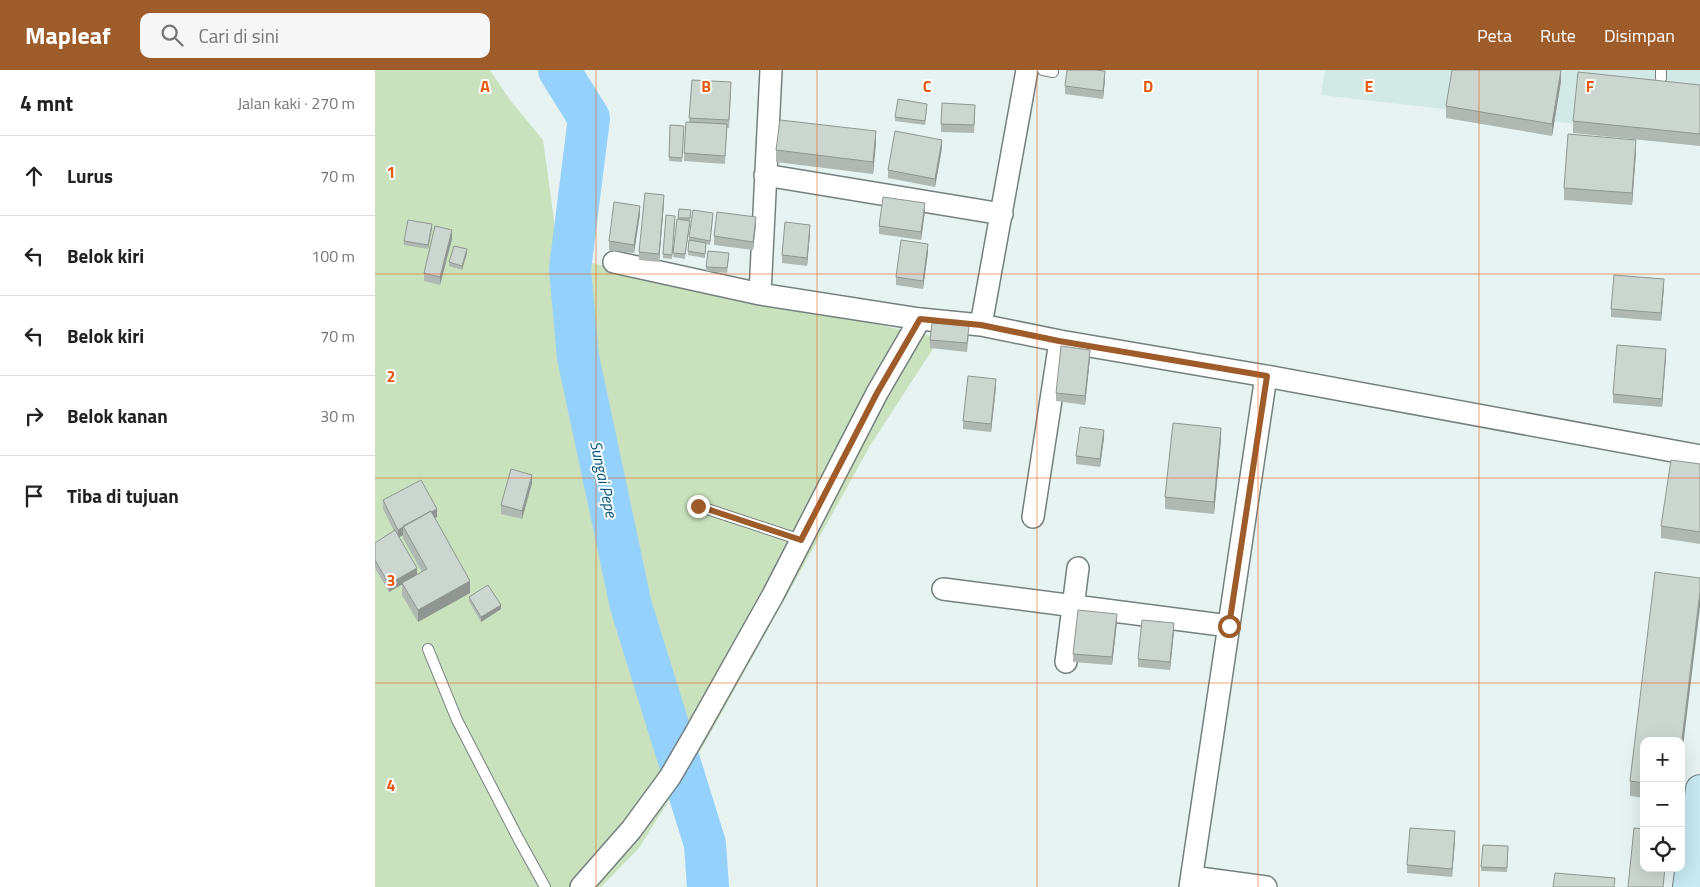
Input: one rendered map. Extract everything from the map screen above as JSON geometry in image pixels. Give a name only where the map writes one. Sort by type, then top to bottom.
[{"type":"main road","points":[[1687,887],[1700,789]]},
{"type":"street","points":[[760,294],[771,70]]},
{"type":"street","points":[[981,325],[1027,70]]},
{"type":"street","points":[[765,175],[1002,214]]},
{"type":"street","points":[[614,262],[760,294],[920,319],[981,325],[1059,341],[1267,376],[1700,456]]},
{"type":"street","points":[[581,887],[631,830],[670,777],[773,595],[877,393],[920,319]]},
{"type":"street","points":[[1033,517],[1059,341]]},
{"type":"street","points":[[1266,887],[1191,882],[1267,376]]},
{"type":"street","points":[[1066,662],[1078,568]]},
{"type":"street","points":[[943,589],[1229,626]]},
{"type":"lane","points":[[698,506],[801,540]]},
{"type":"lane","points":[[428,649],[457,720],[545,887]]},
{"type":"shaded area","points":[[1325,70],[1700,70],[1700,138],[1321,95]]},
{"type":"green space","points":[[375,70],[490,70],[510,100],[543,140],[559,256],[940,338],[871,444],[706,741],[639,848],[601,887],[375,887]]},
{"type":"building","points":[[1067,70],[1105,71],[1103,91],[1065,86]]},
{"type":"building","points":[[1452,70],[1561,70],[1552,124],[1446,106]]},
{"type":"building","points":[[1578,72],[1700,85],[1700,134],[1573,121]]},
{"type":"building","points":[[692,80],[731,82],[729,120],[689,118]]},
{"type":"building","points":[[898,99],[927,104],[925,121],[895,117]]},
{"type":"building","points":[[942,103],[975,105],[974,125],[941,124]]},
{"type":"building","points":[[780,120],[876,131],[873,162],[776,150]]},
{"type":"building","points":[[686,122],[727,124],[725,156],[684,153]]},
{"type":"building","points":[[670,125],[684,126],[682,158],[669,157]]},
{"type":"building","points":[[895,131],[942,140],[935,179],[888,170]]},
{"type":"building","points":[[1568,134],[1636,140],[1632,193],[1564,188]]},
{"type":"building","points":[[645,193],[664,195],[659,254],[639,252]]},
{"type":"building","points":[[883,197],[925,203],[921,232],[879,226]]},
{"type":"building","points":[[614,202],[640,206],[634,245],[609,241]]},
{"type":"building","points":[[679,209],[691,210],[690,218],[678,218]]},
{"type":"building","points":[[693,210],[713,213],[710,241],[689,237]]},
{"type":"building","points":[[717,212],[756,217],[753,242],[714,236]]},
{"type":"building","points":[[666,215],[675,216],[672,255],[663,254]]},
{"type":"building","points":[[677,219],[690,221],[685,254],[673,253]]},
{"type":"building","points":[[408,220],[432,224],[428,245],[404,241]]},
{"type":"building","points":[[785,222],[810,225],[807,258],[782,255]]},
{"type":"building","points":[[435,226],[452,230],[440,277],[424,273]]},
{"type":"building","points":[[689,240],[706,243],[705,254],[688,251]]},
{"type":"building","points":[[901,240],[928,244],[923,281],[896,277]]},
{"type":"building","points":[[454,246],[467,249],[462,266],[449,262]]},
{"type":"building","points":[[708,251],[729,253],[727,268],[706,267]]},
{"type":"building","points":[[1614,275],[1664,279],[1661,313],[1611,309]]},
{"type":"building","points":[[932,323],[969,326],[967,343],[930,340]]},
{"type":"building","points":[[1617,345],[1666,349],[1662,399],[1613,394]]},
{"type":"building","points":[[1061,346],[1090,350],[1085,396],[1056,393]]},
{"type":"building","points":[[968,376],[996,379],[991,424],[963,421]]},
{"type":"building","points":[[1173,423],[1221,428],[1214,502],[1165,497]]},
{"type":"building","points":[[1080,427],[1104,430],[1100,459],[1076,456]]},
{"type":"building","points":[[1671,460],[1700,464],[1700,532],[1661,526]]},
{"type":"building","points":[[511,469],[532,475],[522,511],[501,505]]},
{"type":"building","points":[[421,480],[437,509],[398,530],[383,500]]},
{"type":"building","points":[[431,511],[470,581],[418,610],[402,583],[427,569],[403,526]]},
{"type":"building","points":[[395,530],[417,568],[389,584],[375,560],[375,543]]},
{"type":"building","points":[[1655,572],[1700,578],[1700,592],[1682,737],[1640,737],[1640,782],[1630,781]]},
{"type":"building","points":[[488,585],[501,605],[481,617],[469,597]]},
{"type":"building","points":[[1078,610],[1117,614],[1112,657],[1073,654]]},
{"type":"building","points":[[1142,620],[1174,623],[1170,662],[1138,659]]},
{"type":"building","points":[[1410,828],[1455,831],[1452,869],[1407,865]]},
{"type":"building","points":[[1634,828],[1640,829],[1640,872],[1665,872],[1663,887],[1628,887]]},
{"type":"building","points":[[1483,845],[1508,846],[1507,868],[1481,867]]},
{"type":"building","points":[[1555,873],[1615,878],[1614,887],[1553,887]]},
{"type":"waterway","name":"Sungai Pepe","points":[[559,70],[589,118],[570,269],[578,357],[631,606],[705,844],[708,887]]},
{"type":"route","points":[[698,506],[801,540],[877,393],[920,319],[981,325],[1059,341],[1267,376],[1229,626]]}]
